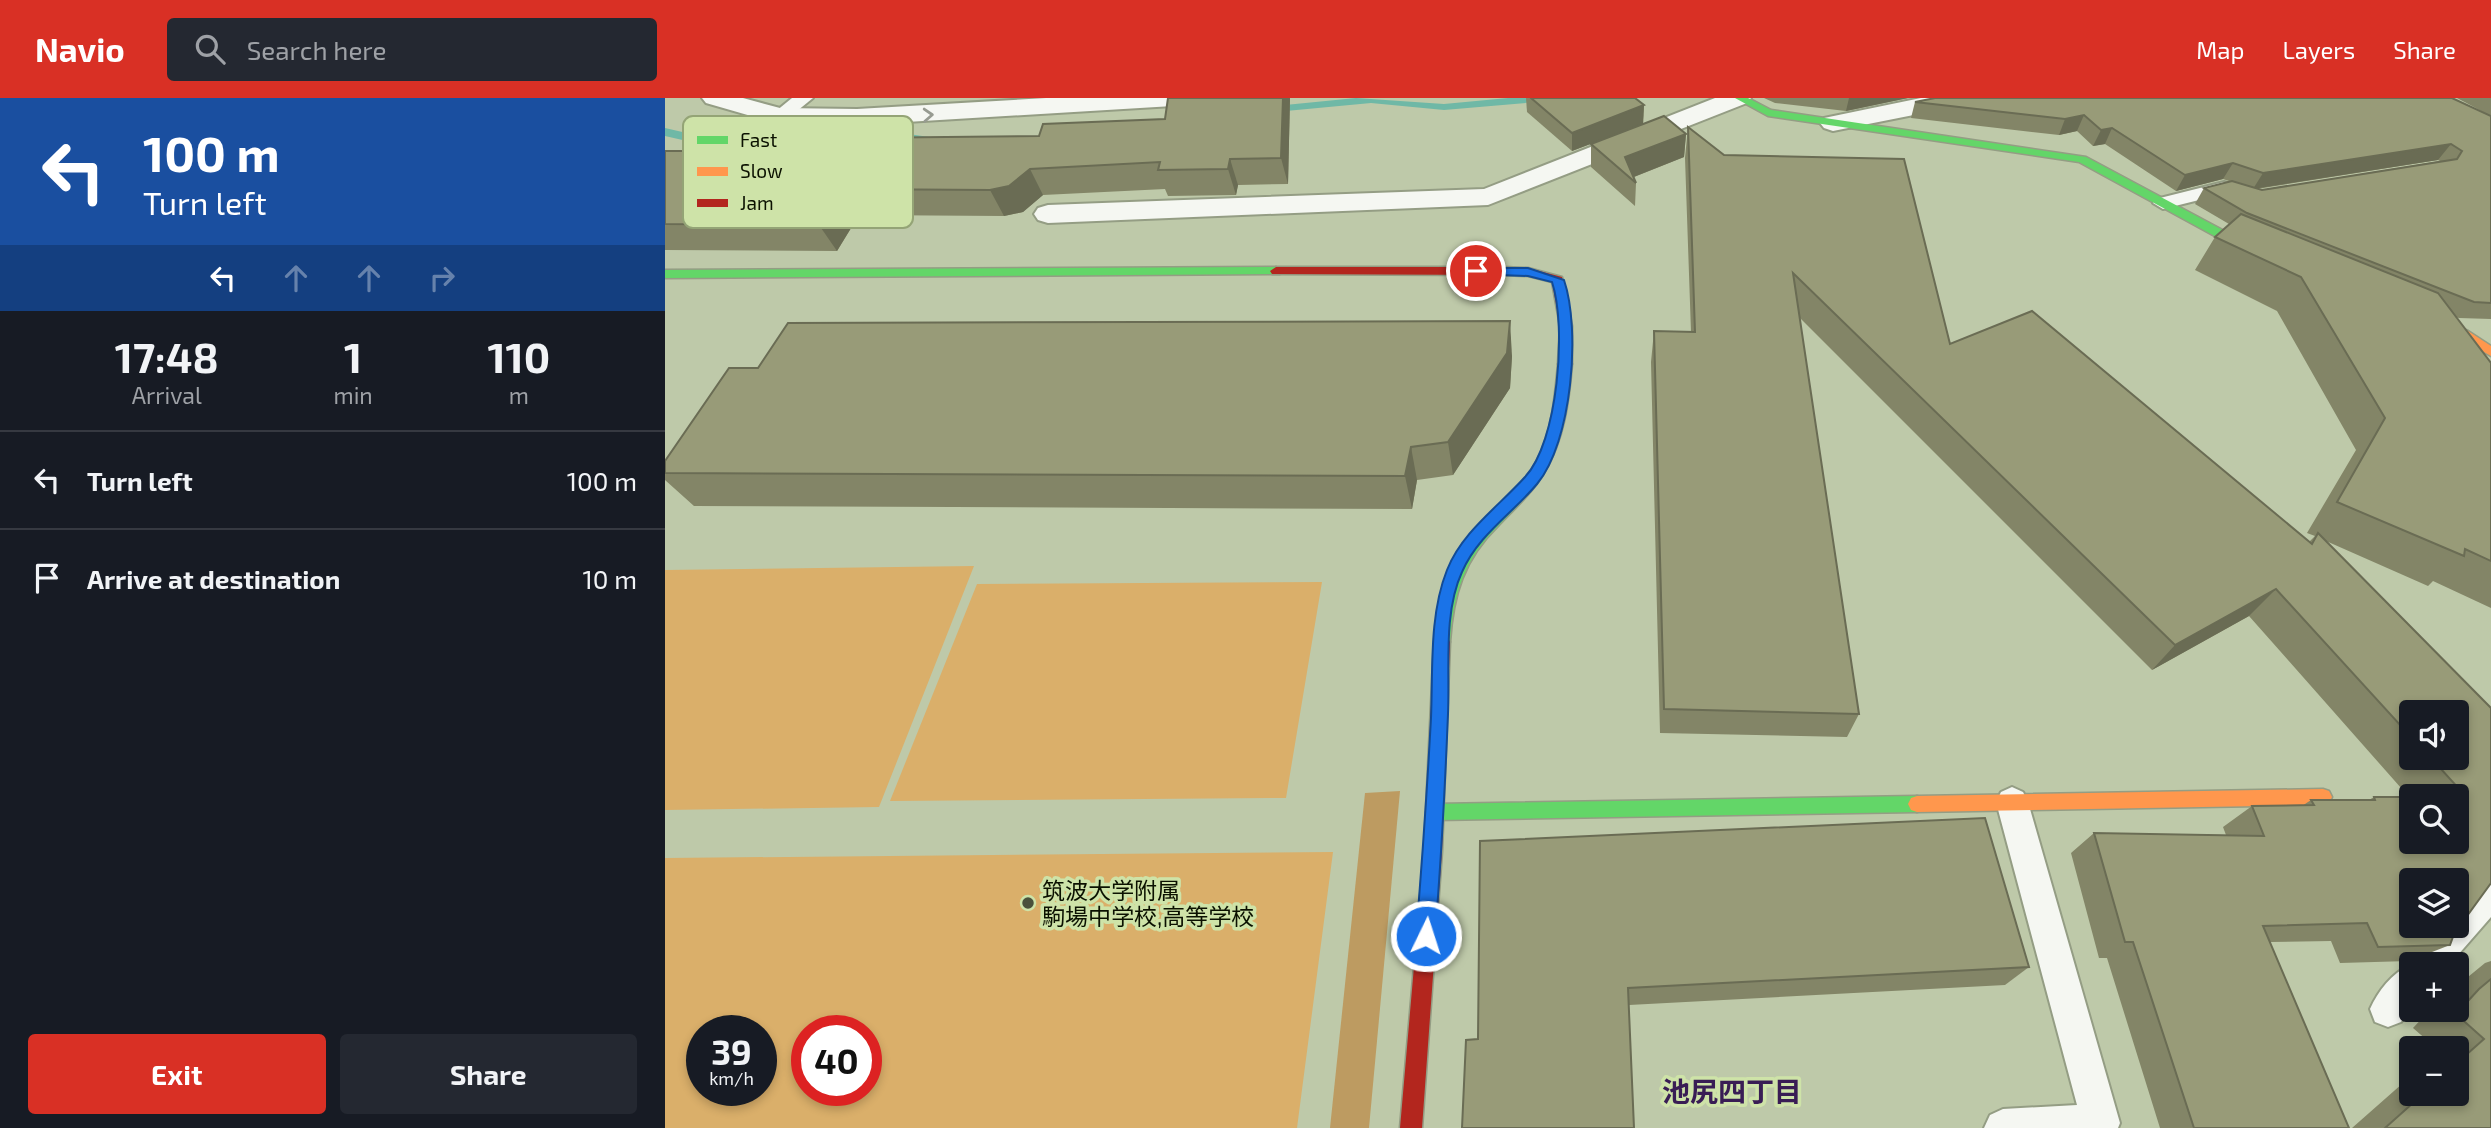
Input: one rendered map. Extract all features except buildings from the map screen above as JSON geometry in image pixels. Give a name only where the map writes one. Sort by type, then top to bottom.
[{"type":"street","points":[[715,98],[779,116],[925,115],[1173,98]]},
{"type":"street","points":[[1048,214],[1488,198],[1739,98],[1768,113],[2082,159],[2226,237],[2276,258]]},
{"type":"street","points":[[1833,123],[1959,98]]},
{"type":"street","points":[[665,274],[864,271],[1502,271],[1537,273],[1558,280],[1562,293],[1565,338],[1561,414],[1551,446],[1533,479],[1482,529],[1454,570],[1444,607],[1435,812],[1411,1128]]},
{"type":"street","points":[[2413,313],[2463,334],[2491,352]]},
{"type":"street","points":[[1435,812],[2323,797]]},
{"type":"lane","points":[[779,116],[804,98]]},
{"type":"lane","points":[[2163,203],[2224,188],[2252,198]]},
{"type":"lane","points":[[2003,1128],[2101,1123],[2013,803]]},
{"type":"lane","points":[[2438,952],[2491,892]]},
{"type":"lane","points":[[2388,1009],[2399,996]]},
{"type":"shaded area","points":[[974,566],[879,807],[665,810],[665,570]]},
{"type":"shaded area","points":[[1322,582],[1286,798],[890,801],[977,584]]},
{"type":"shaded area","points":[[1400,791],[1369,1128],[1330,1128],[1365,793]]},
{"type":"shaded area","points":[[1333,852],[1297,1128],[665,1128],[665,858]]},
{"type":"waterway","points":[[1266,110],[1371,100],[1444,107],[1548,98]]},
{"type":"waterway","points":[[665,132],[683,136]]},
{"type":"waterway","points":[[913,139],[929,141]]},
{"type":"traffic: fast","points":[[1740,98],[1768,113],[2082,159],[2226,237],[2265,253]]},
{"type":"traffic: fast","points":[[665,274],[1276,271]]},
{"type":"traffic: fast","points":[[1442,642],[1445,608],[1460,563],[1479,536],[1527,486],[1547,454],[1560,409],[1565,364]]},
{"type":"traffic: fast","points":[[1435,812],[1917,804]]},
{"type":"traffic: slow","points":[[2428,319],[2463,334],[2491,352]]},
{"type":"traffic: slow","points":[[1917,804],[2323,797]]},
{"type":"traffic: jam","points":[[1276,271],[1502,271],[1528,272],[1558,280],[1566,326],[1565,364]]},
{"type":"traffic: jam","points":[[1411,1128],[1433,851],[1442,642]]},
{"type":"place","name":"筑波大学附属 駒場中学校,高等学校","points":[[1028,903]]},
{"type":"district","name":"池尻四丁目","points":[[1732,1091]]},
{"type":"route","points":[[1426,936],[1435,812],[1444,607],[1454,570],[1482,529],[1533,479],[1551,446],[1561,414],[1565,338],[1562,293],[1558,280],[1545,274],[1528,272],[1476,271]]}]
